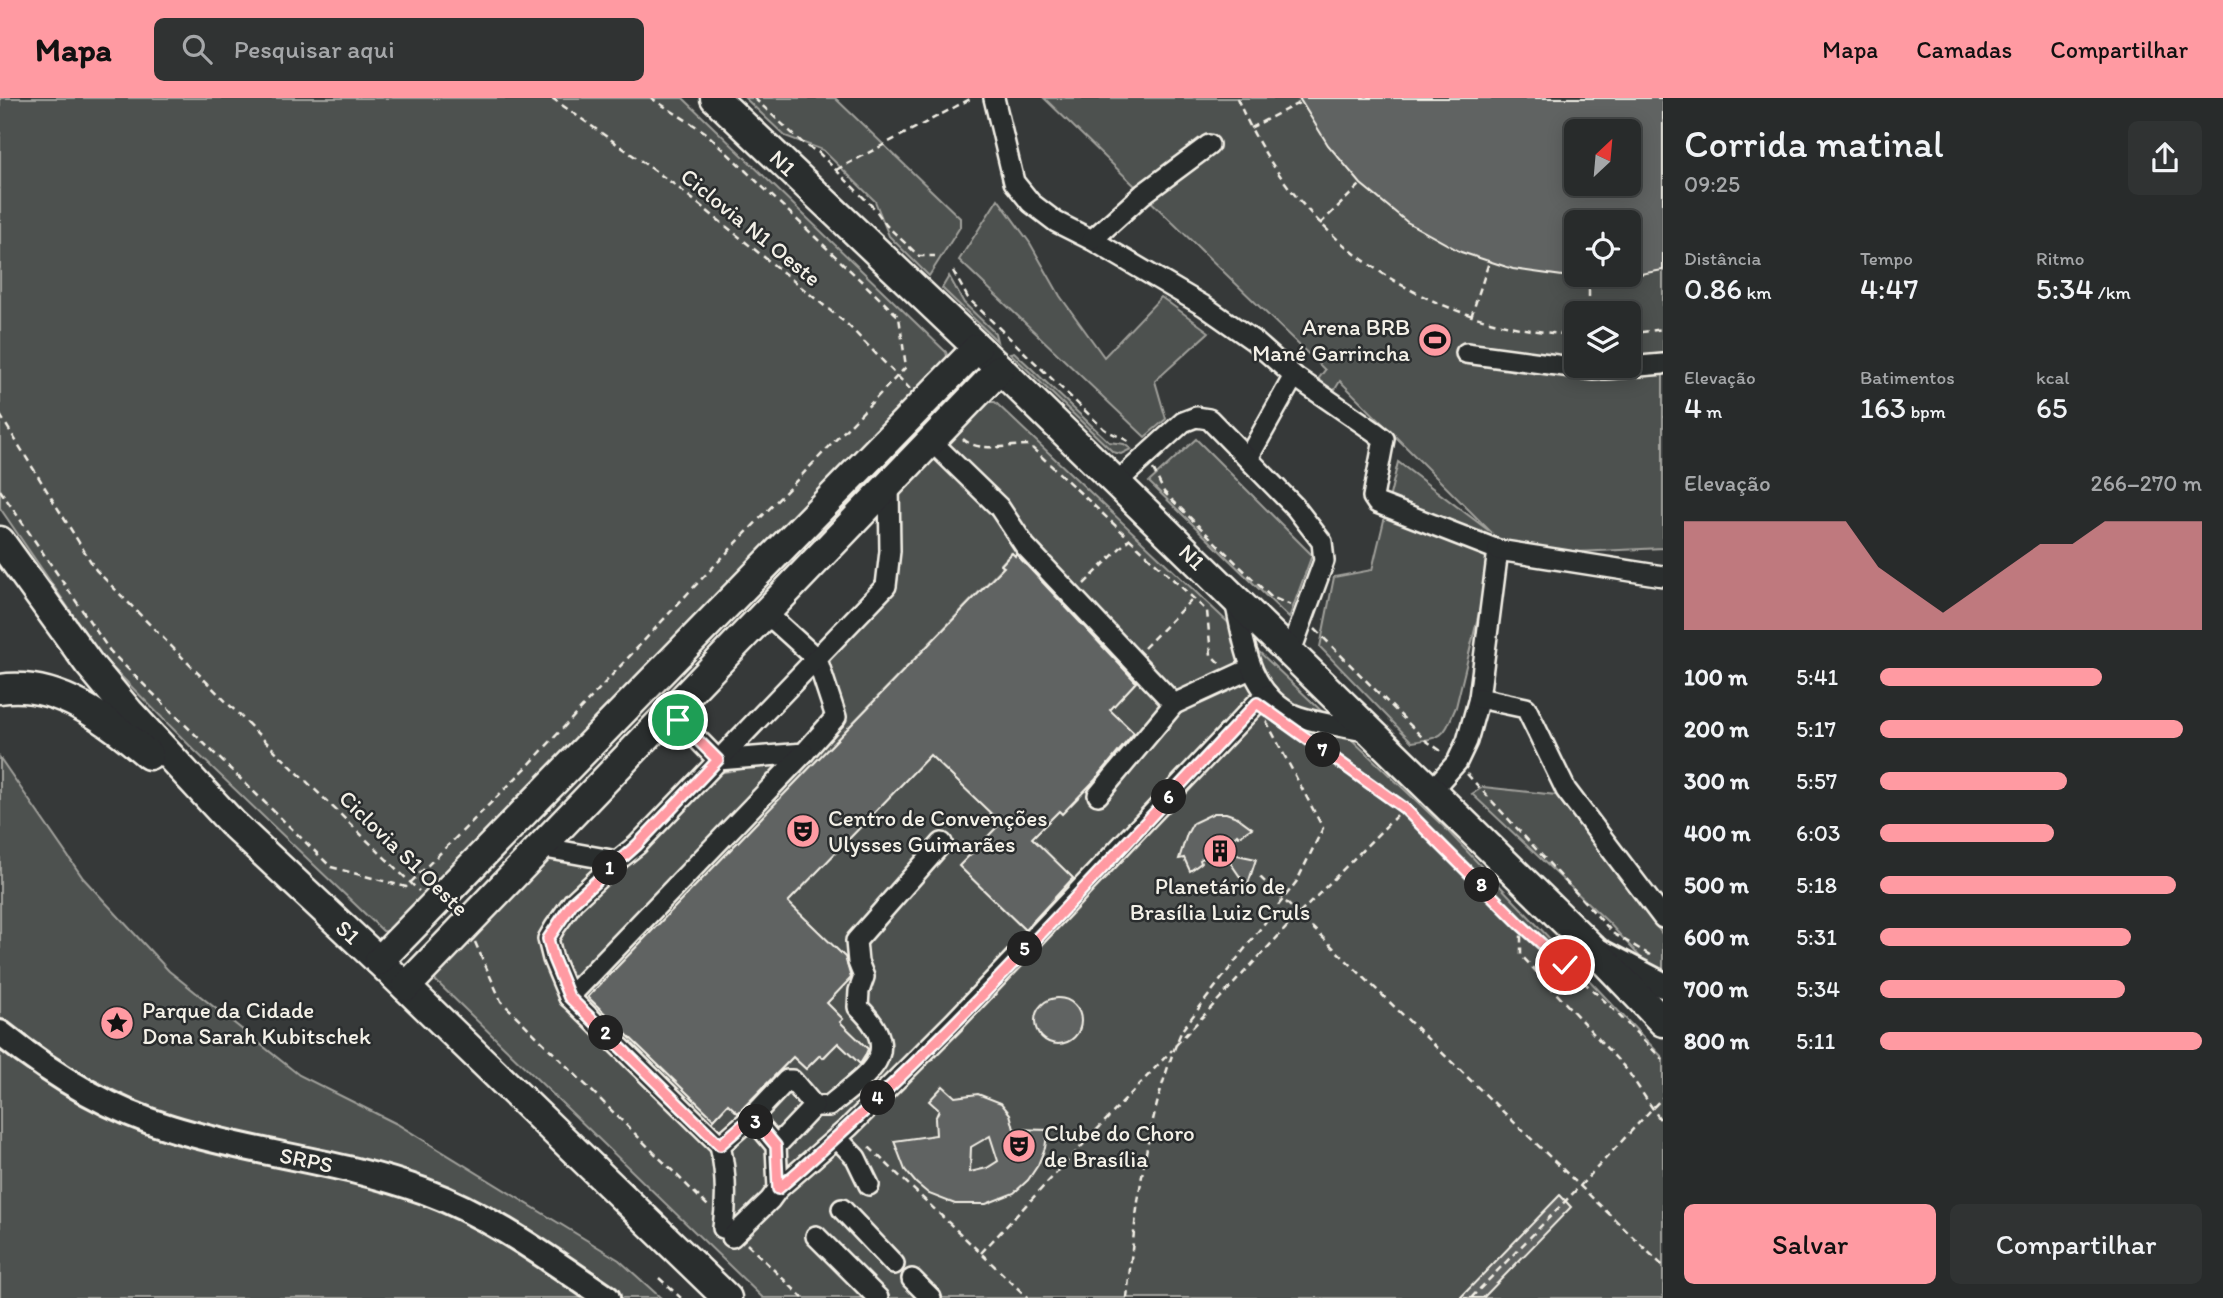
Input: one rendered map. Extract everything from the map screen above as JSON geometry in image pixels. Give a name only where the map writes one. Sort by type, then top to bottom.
[{"type":"highway","name":"N1","points":[[715,98],[1000,369],[1591,947],[1663,1022]]},
{"type":"highway","points":[[379,961],[912,407],[976,348]]},
{"type":"highway","points":[[406,987],[764,618],[1000,369]]},
{"type":"highway","points":[[912,407],[931,441]]},
{"type":"highway","name":"S1","points":[[0,541],[89,664],[129,712],[232,823],[379,961],[727,1298]]},
{"type":"highway","points":[[0,689],[23,688],[78,704],[107,721],[232,823]]},
{"type":"highway","points":[[454,884],[481,909]]},
{"type":"main road","points":[[1591,947],[1663,985]]},
{"type":"main road","name":"SRPS","points":[[0,1033],[26,1054],[69,1081],[119,1107],[169,1128],[218,1141],[323,1162],[426,1192],[472,1213],[526,1244],[607,1298]]},
{"type":"lane","points":[[994,98],[1014,183],[1031,203],[1056,222],[1092,240],[1204,306],[1254,341],[1294,376],[1384,439],[1373,497],[1377,503],[1498,550],[1663,576]]},
{"type":"lane","points":[[1092,240],[1143,194],[1209,145]]},
{"type":"lane","points":[[1466,353],[1594,370],[1663,363]]},
{"type":"lane","points":[[1248,458],[1294,376]]},
{"type":"lane","points":[[1116,483],[1183,422],[1196,416],[1209,419],[1295,507],[1322,542],[1324,561],[1290,654]]},
{"type":"lane","points":[[931,441],[999,507],[1025,547],[1174,704]]},
{"type":"lane","points":[[729,1230],[720,1145],[569,997],[548,939],[573,902],[637,845],[887,586],[890,551],[889,485]]},
{"type":"lane","points":[[1431,791],[1457,762],[1467,741],[1479,698],[1498,550]]},
{"type":"lane","points":[[1235,601],[1242,673],[1262,699],[1290,713],[1370,732]]},
{"type":"lane","points":[[569,997],[836,717],[817,659],[775,621],[764,618]]},
{"type":"lane","points":[[1098,795],[1174,704],[1242,673]]},
{"type":"lane","points":[[1479,698],[1527,708],[1566,790],[1663,918]]},
{"type":"lane","points":[[729,1230],[771,1200],[778,1189],[843,1133],[1108,862],[1262,699]]},
{"type":"lane","points":[[671,712],[718,760]]},
{"type":"lane","points":[[718,760],[804,753]]},
{"type":"lane","points":[[776,1146],[814,1106],[829,1106],[871,1071],[880,1057],[883,1048],[871,1020],[858,1007],[859,991],[864,977],[858,962],[856,941],[942,843]]},
{"type":"lane","points":[[540,847],[617,861]]},
{"type":"lane","points":[[720,1145],[752,1117],[787,1080],[795,1082],[814,1106]]},
{"type":"lane","points":[[752,1117],[776,1146],[778,1189]]},
{"type":"lane","points":[[843,1133],[869,1185]]},
{"type":"lane","points":[[842,1209],[894,1264]]},
{"type":"lane","points":[[816,1236],[878,1298]]},
{"type":"lane","points":[[912,1279],[931,1298]]},
{"type":"path","name":"Ciclovia N1 Oeste","points":[[552,98],[697,202],[848,325],[897,377],[912,407]]},
{"type":"path","points":[[0,490],[110,651],[331,867],[406,887],[526,768],[689,592],[906,368],[899,317],[705,132],[651,98]]},
{"type":"path","points":[[754,98],[806,146],[818,152],[919,256],[935,256]]},
{"type":"path","points":[[836,170],[972,98]]},
{"type":"path","points":[[1237,98],[1250,128],[1293,194],[1320,224],[1382,274],[1434,303],[1471,317],[1510,327],[1564,333]]},
{"type":"path","points":[[1250,128],[1301,102]]},
{"type":"path","points":[[1320,224],[1361,184]]},
{"type":"path","points":[[1471,317],[1489,262]]},
{"type":"path","points":[[953,271],[968,298],[1011,341],[1104,429],[1135,446]]},
{"type":"path","points":[[1641,332],[1663,328]]},
{"type":"path","name":"Ciclovia S1 Oeste","points":[[0,415],[96,570],[264,740],[434,905]]},
{"type":"path","points":[[959,435],[968,443],[977,446],[1030,445],[1207,611],[1211,655],[1242,673]]},
{"type":"path","points":[[1072,597],[1129,538]]},
{"type":"path","points":[[1133,660],[1193,598]]},
{"type":"path","points":[[1128,1298],[1144,1163],[1160,1086],[1182,1030],[1297,881],[1323,828],[1262,699]]},
{"type":"path","points":[[1302,735],[1404,808],[1521,925],[1609,1005],[1663,1060]]},
{"type":"path","points":[[1457,762],[1614,934],[1653,957]]},
{"type":"path","points":[[981,1253],[1300,913],[1404,808]]},
{"type":"path","points":[[1260,877],[1663,1266]]},
{"type":"path","points":[[1521,925],[1521,955],[1626,1070],[1663,1124]]},
{"type":"path","name":"Ciclovia S1 Oeste","points":[[461,929],[478,945],[501,1000],[729,1230],[803,1298]]},
{"type":"path","points":[[1471,1298],[1663,1097]]},
{"type":"path","points":[[843,1133],[981,1253],[1028,1298]]},
{"type":"path","points":[[659,1278],[681,1298]]},
{"type":"shaded area","points":[[0,98],[683,98],[946,352],[948,359],[395,933],[383,931],[195,751],[102,657],[0,508]]},
{"type":"shaded area","points":[[745,98],[835,98],[960,218],[960,227],[929,276],[889,236],[875,201],[823,150],[785,136]]},
{"type":"shaded area","name":"Arena BRB Mané Garrincha","points":[[1044,98],[1663,98],[1663,548],[1577,552],[1507,546],[1497,539],[1456,707],[1445,730],[1437,737],[1412,742],[1320,647],[1334,577],[1372,570],[1398,462],[1492,533],[1340,381],[1331,396],[1313,386],[1325,370]]},
{"type":"shaded area","points":[[998,199],[1030,243],[1060,296],[1104,357],[1161,297],[1209,332],[1155,381],[1166,419],[1145,437],[959,260]]},
{"type":"shaded area","points":[[949,276],[964,303],[995,333],[997,341],[942,288]]},
{"type":"shaded area","points":[[1014,352],[1109,442],[1124,444],[1131,449],[1121,454],[1113,452],[1010,353]]},
{"type":"shaded area","points":[[984,402],[995,402],[1443,826],[1663,1058],[1663,1298],[763,1298],[435,980],[436,967],[540,860],[566,859],[590,867],[617,869],[718,773],[808,758],[841,722],[827,669],[828,657],[891,595],[898,579],[898,493]],"holes":[[[1018,552],[1144,674],[1100,720],[1122,721],[1140,739],[1104,776],[1086,759],[1059,811],[1032,838],[1079,884],[1030,935],[959,866],[1001,823],[930,755],[788,902],[858,970],[827,1003],[843,1019],[840,1022],[873,1054],[861,1065],[838,1043],[833,1048],[813,1037],[829,1052],[824,1058],[820,1055],[806,1069],[793,1057],[739,1114],[728,1104],[714,1119],[588,997],[1003,567],[1001,564],[1011,553],[1015,556]]]},
{"type":"shaded area","points":[[1196,439],[1312,555],[1289,618],[1149,482]]},
{"type":"shaded area","name":"Parque da Cidade Dona Sarah Kubitschek","points":[[0,758],[83,878],[169,971],[299,1075],[397,1124],[619,1260],[661,1298],[0,1298]]},
{"type":"shaded area","points":[[1483,787],[1556,795],[1663,935],[1663,982],[1609,923],[1472,794]]},
{"type":"building","points":[[1299,98],[1663,98],[1663,270],[1641,274],[1641,210],[1564,210],[1564,276],[1513,269],[1461,252],[1407,222],[1361,184],[1328,145]]},
{"type":"building","name":"Centro de Convenções Ulysses Guimarães","points":[[1012,553],[1015,556],[1016,554],[1136,682],[1110,710],[1134,733],[1062,814],[1059,811],[1032,838],[1073,878],[1025,930],[959,866],[1001,823],[930,755],[788,902],[845,957],[851,978],[827,1003],[843,1019],[840,1022],[868,1049],[865,1056],[860,1064],[838,1043],[823,1058],[820,1055],[806,1069],[793,1057],[738,1113],[728,1104],[714,1119],[588,997],[1004,567],[1001,565]]},
{"type":"building","points":[[1214,813],[1237,817],[1252,828],[1239,836],[1237,834],[1221,850],[1220,842],[1218,849],[1211,850],[1215,851],[1200,860],[1201,863],[1190,871],[1184,858],[1179,859],[1187,834],[1193,823]]},
{"type":"building","points":[[1223,852],[1256,859],[1247,887]]},
{"type":"building","points":[[1058,998],[1074,1005],[1081,1021],[1074,1037],[1058,1044],[1042,1037],[1035,1021],[1042,1005]]},
{"type":"building","name":"Clube do Choro de Brasília","points":[[943,1086],[955,1097],[978,1094],[1001,1103],[1010,1114],[1014,1129],[1048,1130],[1045,1148],[1028,1180],[1014,1193],[986,1204],[955,1204],[929,1194],[905,1170],[894,1141],[936,1135],[935,1119],[939,1110],[929,1101]],"holes":[[[990,1136],[998,1161],[987,1168],[970,1172],[971,1147]]]},
{"type":"building","points":[[1560,1195],[1571,1207],[1483,1298],[1460,1298]]},
{"type":"place","name":"Arena BRB Mané Garrincha","points":[[1435,340]]},
{"type":"place","name":"Centro de Convenções Ulysses Guimarães","points":[[803,831]]},
{"type":"place","name":"Planetário de Brasília Luiz Cruls","points":[[1220,851]]},
{"type":"place","name":"Parque da Cidade Dona Sarah Kubitschek","points":[[117,1023]]},
{"type":"place","name":"Clube do Choro de Brasília","points":[[1019,1146]]},
{"type":"route","points":[[678,720],[718,760],[637,845],[573,902],[548,939],[569,997],[720,1145],[752,1117],[776,1146],[778,1189],[849,1127],[954,1022],[1257,703],[1404,808],[1565,965]]}]
